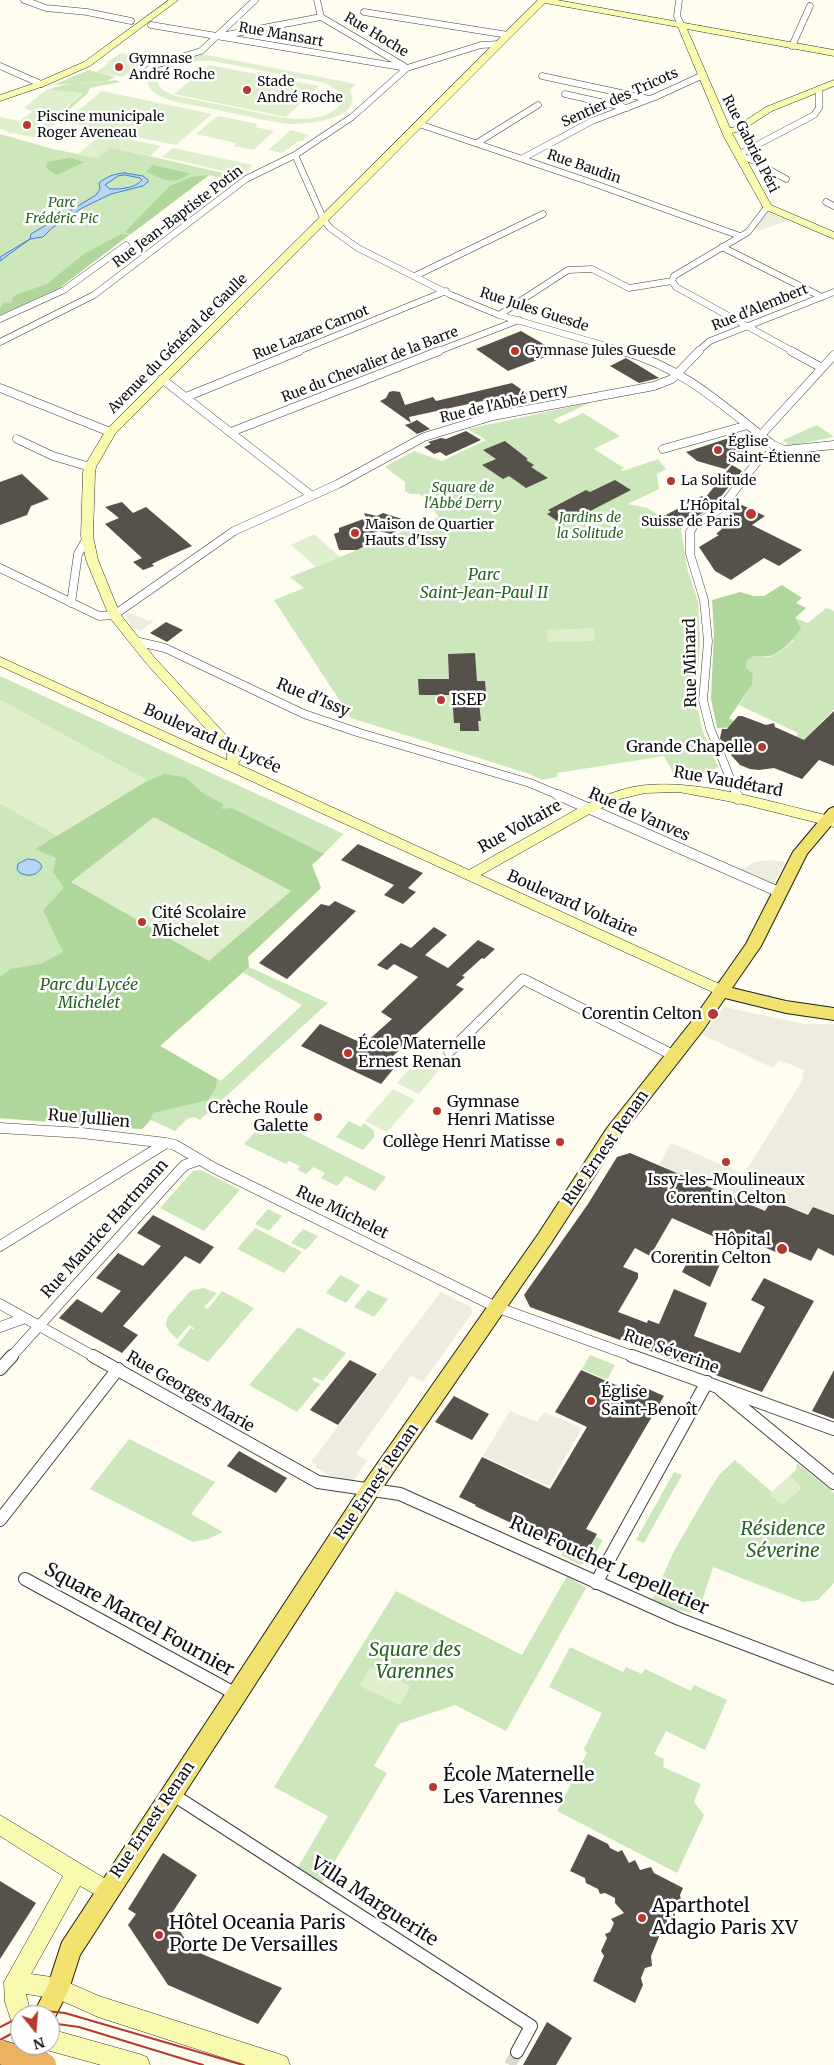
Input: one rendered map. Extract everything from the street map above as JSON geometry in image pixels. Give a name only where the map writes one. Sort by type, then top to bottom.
[{"type":"highway","points":[[0,2052],[44,2065]]},
{"type":"main road","points":[[0,98],[42,84],[87,64],[174,0]]},
{"type":"main road","points":[[543,0],[834,54]]},
{"type":"main road","name":"Avenue du Général de Gaulle","points":[[230,766],[234,759],[233,751],[197,713],[114,615],[92,560],[87,538],[90,467],[110,432],[543,0]]},
{"type":"main road","name":"Rue Gabriel Péri","points":[[681,25],[701,76],[738,155],[767,207],[834,236]]},
{"type":"main road","points":[[727,131],[738,130],[769,109],[834,83]]},
{"type":"main road","name":"Boulevard du Lycée","points":[[0,661],[409,848]]},
{"type":"main road","name":"Rue Vaudétard","points":[[588,809],[616,796],[645,789],[679,788],[832,818]]},
{"type":"main road","name":"Rue Voltaire","points":[[469,876],[588,809]]},
{"type":"main road","name":"Rue Ernest Renan","points":[[49,2005],[58,1989],[70,1950],[370,1490],[545,1238],[613,1133],[698,1025],[753,946],[801,852],[832,818]]},
{"type":"main road","name":"Boulevard Voltaire","points":[[409,848],[721,991]]},
{"type":"main road","points":[[721,991],[795,1009],[834,1014]]},
{"type":"main road","points":[[0,1825],[107,1891]]},
{"type":"main road","points":[[17,2005],[15,1982],[64,1897],[76,1871]]},
{"type":"main road","points":[[15,1982],[58,1989],[98,2006],[279,2065]]},
{"type":"main road","points":[[60,2043],[139,2065]]},
{"type":"street","points":[[24,0],[46,8],[87,12],[131,21]]},
{"type":"street","points":[[142,76],[152,66],[198,52],[255,0]]},
{"type":"street","name":"Rue Hoche","points":[[317,0],[321,16],[407,68]]},
{"type":"street","points":[[679,0],[677,16],[681,25]]},
{"type":"street","points":[[792,46],[810,6]]},
{"type":"street","points":[[364,12],[508,35]]},
{"type":"street","points":[[215,37],[321,16]]},
{"type":"street","name":"Rue Mansart","points":[[151,25],[407,68]]},
{"type":"street","name":"Rue Jean-Baptiste Potin","points":[[0,342],[94,295],[246,179],[295,155],[352,118],[407,68],[481,45],[499,44]]},
{"type":"street","points":[[0,66],[42,84]]},
{"type":"street","points":[[542,76],[649,99]]},
{"type":"street","name":"Sentier des Tricots","points":[[523,158],[592,121],[628,108],[701,76]]},
{"type":"street","points":[[738,155],[814,115],[819,108],[818,89]]},
{"type":"street","points":[[566,94],[628,108]]},
{"type":"street","points":[[477,143],[538,105]]},
{"type":"street","name":"Rue Baudin","points":[[419,124],[523,158],[740,236]]},
{"type":"street","name":"Rue Jules Guesde","points":[[295,155],[324,220],[330,228],[358,248],[499,315],[650,359],[690,380],[773,445],[784,450]]},
{"type":"street","points":[[738,155],[752,160],[786,179]]},
{"type":"street","points":[[834,199],[826,202],[834,206]]},
{"type":"street","points":[[672,281],[674,276],[748,232],[767,207]]},
{"type":"street","points":[[415,276],[542,214]]},
{"type":"street","points":[[0,319],[64,290],[126,245]]},
{"type":"street","points":[[722,247],[822,297]]},
{"type":"street","points":[[499,315],[568,270],[592,270],[629,288],[672,281]]},
{"type":"street","points":[[672,281],[676,287],[822,368]]},
{"type":"street","name":"Rue Lazare Carnot","points":[[186,397],[446,291]]},
{"type":"street","name":"Rue d'Alembert","points":[[678,373],[710,341],[750,328],[834,292]]},
{"type":"street","name":"Rue du Chevalier de la Barre","points":[[231,432],[519,320]]},
{"type":"street","points":[[761,434],[834,355]]},
{"type":"street","name":"Rue de l'Abbé Derry","points":[[114,615],[234,531],[338,484],[424,436],[530,408],[644,389],[672,379],[678,373]]},
{"type":"street","points":[[162,380],[312,496]]},
{"type":"street","points":[[0,388],[110,432]]},
{"type":"street","points":[[663,449],[748,424]]},
{"type":"street","points":[[17,439],[53,456],[90,467]]},
{"type":"street","points":[[784,450],[834,445]]},
{"type":"street","name":"Rue Minard","points":[[738,799],[710,728],[703,700],[708,641],[704,600],[690,554],[690,532],[694,525],[721,508],[760,458],[784,450]]},
{"type":"street","points":[[71,603],[78,554],[87,538]]},
{"type":"street","points":[[0,568],[99,616],[114,615]]},
{"type":"street","name":"Rue d'Issy","points":[[135,640],[165,648],[304,714],[360,733],[485,769]]},
{"type":"street","name":"Rue de Vanves","points":[[485,769],[530,783],[779,892]]},
{"type":"street","points":[[450,1052],[523,979],[673,1055]]},
{"type":"street","name":"Rue Jullien","points":[[0,1128],[82,1133],[171,1144]]},
{"type":"street","points":[[0,1246],[171,1144]]},
{"type":"street","name":"Rue Michelet","points":[[171,1144],[199,1160],[496,1307]]},
{"type":"street","name":"Rue Maurice Hartmann","points":[[0,1369],[180,1170],[185,1165],[199,1160]]},
{"type":"street","name":"Rue Georges Marie","points":[[0,1304],[118,1369],[304,1476],[335,1486],[370,1490]]},
{"type":"street","name":"Rue Séverine","points":[[496,1307],[834,1429]]},
{"type":"street","points":[[0,1327],[25,1318]]},
{"type":"street","points":[[0,1520],[118,1369]]},
{"type":"street","points":[[596,1583],[711,1384],[834,1483]]},
{"type":"street","name":"Rue Foucher Lepelletier","points":[[370,1490],[400,1494],[679,1619],[834,1678]]},
{"type":"street","name":"Square Marcel Fournier","points":[[25,1579],[236,1694]]},
{"type":"street","name":"Villa Marguerite","points":[[172,1794],[532,2026],[518,2052]]},
{"type":"green space","name":"Gymnase André Roche","points":[[121,53],[147,58],[123,77],[97,72],[107,62]]},
{"type":"green space","points":[[202,54],[356,84],[350,90],[352,100],[349,108],[342,114],[321,121],[291,124],[174,101],[156,94],[150,88],[149,78],[154,70],[167,63]],"holes":[[[193,61],[213,61],[325,83],[340,92],[342,102],[333,111],[321,116],[307,119],[277,117],[176,96],[163,90],[159,85],[157,79],[160,74],[170,67]]]},
{"type":"green space","name":"Stade André Roche","points":[[209,65],[319,86],[286,117],[174,94]]},
{"type":"green space","points":[[89,70],[115,77],[105,82],[53,85]]},
{"type":"green space","points":[[115,80],[120,82],[90,88],[87,94],[62,116],[58,115],[82,94],[49,90],[63,85]]},
{"type":"green space","points":[[47,89],[82,93],[58,114],[65,116],[37,138],[18,133],[8,134],[9,132],[0,129],[0,117],[20,121],[33,111],[24,108]]},
{"type":"green space","points":[[102,91],[212,114],[176,145],[64,122]]},
{"type":"green space","points":[[218,116],[258,124],[255,127],[274,131],[254,150],[234,146],[236,143],[196,134]]},
{"type":"green space","points":[[291,130],[308,135],[303,141],[299,141],[282,153],[268,150]]},
{"type":"green space","name":"Parc Frédéric Pic","points":[[0,134],[53,149],[97,158],[110,147],[240,177],[235,181],[209,175],[59,288],[0,315]]},
{"type":"green space","points":[[102,134],[161,146],[150,156],[110,147],[97,158],[78,154]]},
{"type":"green space","points":[[173,148],[253,165],[243,175],[162,157]]},
{"type":"green space","points":[[70,158],[85,162],[57,175],[46,168],[47,162]]},
{"type":"green space","points":[[153,165],[190,174],[178,180],[168,180],[146,172]]},
{"type":"green space","points":[[209,175],[131,234],[125,232],[170,186],[191,177]]},
{"type":"green space","points":[[121,234],[129,235],[59,288],[0,315],[0,309],[4,302],[11,303],[13,300],[11,299],[18,294],[47,284],[84,254]]},
{"type":"green space","points":[[592,402],[553,420],[559,424],[583,413],[620,436],[594,449],[624,468],[621,470],[623,471],[658,459],[666,469],[657,474],[659,489],[628,504],[647,508],[681,529],[687,568],[698,601],[700,641],[696,700],[702,729],[718,767],[691,782],[677,780],[664,756],[557,773],[557,777],[542,780],[530,774],[351,718],[274,600],[304,588],[290,577],[439,517],[420,494],[410,494],[405,491],[405,482],[385,467],[414,451],[442,461],[486,440],[468,429]]},
{"type":"green space","points":[[817,425],[834,437],[789,446],[783,440]]},
{"type":"green space","points":[[314,534],[340,557],[316,567],[291,545]]},
{"type":"green space","points":[[782,585],[802,598],[796,603],[806,608],[795,618],[801,628],[790,643],[775,654],[771,656],[753,656],[747,661],[746,667],[753,674],[752,685],[729,718],[741,727],[717,728],[711,699],[714,632],[712,600],[740,592],[754,596],[764,596]]},
{"type":"green space","points":[[826,608],[834,611],[834,709],[818,726],[806,745],[794,740],[798,733],[739,705],[752,685],[753,674],[746,667],[750,658],[753,656],[768,657],[778,653],[793,641],[795,618],[808,623]]},
{"type":"green space","points":[[594,628],[595,641],[548,642],[546,630]]},
{"type":"green space","name":"Parc du Lycée Michelet","points":[[0,676],[344,834],[312,865],[321,888],[248,957],[249,967],[328,1003],[200,1120],[194,1117],[187,1119],[175,1131],[151,1120],[142,1129],[0,1118],[0,803],[58,836],[146,780],[0,700]],"holes":[[[242,972],[302,1005],[221,1081],[160,1046]]]},
{"type":"green space","points":[[0,700],[146,780],[57,836],[0,803]]},
{"type":"green space","name":"Parc du Lycée Michelet","points":[[164,774],[185,777],[204,794],[223,804],[222,809],[232,808],[324,854],[312,865],[321,888],[248,957],[249,967],[160,1046],[217,1079],[216,1087],[208,1100],[153,1113],[151,1119],[142,1129],[0,1118],[0,977],[11,969],[41,964],[63,952],[43,910],[64,888],[53,872],[56,858],[35,849],[146,782]]},
{"type":"green space","points":[[154,817],[291,891],[209,961],[71,882]]},
{"type":"green space","points":[[423,1054],[444,1064],[419,1094],[397,1083]]},
{"type":"green space","points":[[393,1089],[415,1100],[387,1132],[365,1121]]},
{"type":"green space","points":[[272,1120],[386,1177],[375,1191],[346,1176],[337,1186],[321,1178],[325,1173],[313,1167],[306,1174],[298,1170],[300,1166],[289,1161],[286,1164],[244,1144],[255,1132],[263,1135],[273,1126],[270,1123]]},
{"type":"green space","points":[[349,1121],[361,1127],[364,1123],[374,1131],[374,1137],[363,1150],[336,1137]]},
{"type":"green space","points":[[201,1170],[240,1190],[204,1231],[160,1208],[193,1171]]},
{"type":"green space","points":[[268,1209],[282,1216],[269,1231],[255,1224]]},
{"type":"green space","points":[[255,1228],[302,1252],[284,1273],[237,1249]]},
{"type":"green space","points":[[303,1229],[318,1236],[306,1250],[291,1243]]},
{"type":"green space","points":[[340,1275],[360,1285],[346,1303],[326,1293]]},
{"type":"green space","points":[[203,1288],[217,1293],[204,1307],[208,1309],[222,1291],[254,1308],[208,1362],[177,1345],[191,1328],[193,1330],[194,1328],[189,1325],[177,1339],[166,1325],[167,1318],[190,1291]]},
{"type":"green space","points":[[368,1290],[388,1299],[374,1317],[354,1307]]},
{"type":"green space","points":[[298,1327],[346,1353],[323,1381],[314,1377],[312,1380],[320,1384],[297,1412],[249,1385]]},
{"type":"green space","points":[[590,1355],[615,1365],[607,1380],[582,1369]]},
{"type":"green space","points":[[129,1439],[215,1482],[191,1514],[223,1532],[208,1539],[193,1542],[90,1489]]},
{"type":"green space","name":"Résidence Séverine","points":[[735,1460],[772,1492],[796,1470],[797,1463],[834,1493],[834,1583],[818,1600],[803,1602],[713,1567],[698,1614],[650,1605],[674,1551],[710,1489],[719,1475]]},
{"type":"green space","points":[[674,1472],[682,1475],[644,1543],[636,1540]]},
{"type":"green space","points":[[790,1476],[802,1488],[783,1505],[769,1494]]},
{"type":"green space","points":[[596,1537],[603,1540],[591,1561],[580,1565],[561,1555],[565,1548],[584,1558]]},
{"type":"green space","name":"Square des Varennes","points":[[567,1576],[586,1588],[506,1731],[455,1705],[399,1724],[374,1766],[387,1773],[322,1883],[297,1869],[328,1816],[274,1787],[396,1591],[522,1655]]},
{"type":"green space","points":[[570,1647],[623,1672],[626,1667],[642,1674],[645,1669],[691,1691],[694,1685],[727,1700],[705,1750],[666,1731],[654,1754],[664,1759],[663,1767],[701,1784],[694,1802],[704,1815],[677,1873],[557,1811],[587,1753],[584,1749],[602,1713],[549,1687]]},
{"type":"green space","points":[[370,1667],[411,1686],[400,1705],[360,1686]]},
{"type":"shaded area","points":[[767,212],[787,221],[761,230],[754,228]]},
{"type":"shaded area","points":[[128,612],[148,621],[154,621],[140,631],[132,627],[126,618],[125,614]]},
{"type":"shaded area","points":[[770,860],[785,862],[774,883],[771,884],[738,871],[755,862]]},
{"type":"shaded area","points":[[724,1007],[804,1024],[834,1024],[834,1215],[813,1207],[801,1227],[802,1212],[772,1200],[761,1217],[659,1165],[671,1143],[744,1174],[802,1081],[804,1070],[779,1060],[773,1068],[703,1035]]},
{"type":"shaded area","points":[[441,1292],[471,1307],[472,1313],[423,1382],[411,1376],[356,1454],[367,1461],[352,1483],[345,1484],[315,1467],[317,1465],[311,1462]]},
{"type":"shaded area","points":[[510,1411],[537,1422],[544,1412],[582,1428],[549,1486],[483,1456]]},
{"type":"water","points":[[125,173],[143,176],[148,180],[143,186],[111,194],[82,208],[52,228],[43,237],[30,239],[31,234],[96,195],[100,189],[99,183],[108,177]],"holes":[[[125,175],[142,180],[139,183],[127,188],[110,189],[105,185],[118,176]]]},
{"type":"water","points":[[30,239],[0,261],[0,257]]},
{"type":"water","points":[[28,859],[35,860],[42,867],[35,874],[23,874],[17,869],[18,864]]},
{"type":"building","name":"Gymnase Jules Guesde","points":[[521,331],[545,345],[553,351],[551,352],[553,354],[508,371],[476,349]]},
{"type":"building","points":[[626,358],[659,378],[639,383],[610,366]]},
{"type":"building","points":[[512,383],[528,394],[505,396],[409,417],[411,423],[380,401],[386,398],[389,392],[400,392],[405,405],[433,397],[436,401]]},
{"type":"building","points":[[417,420],[430,429],[417,434],[405,425]]},
{"type":"building","points":[[466,431],[481,440],[446,456],[440,452],[434,454],[424,447],[431,444],[428,442],[441,438],[446,439]]},
{"type":"building","name":"Église Saint-Étienne","points":[[732,437],[748,450],[725,469],[697,461],[686,452]]},
{"type":"building","points":[[505,441],[534,465],[531,467],[548,478],[526,488],[509,476],[503,479],[482,465],[496,459],[483,450]]},
{"type":"building","points":[[732,465],[742,471],[713,506],[696,517],[693,516],[685,520],[681,529],[662,517],[702,496],[705,498]]},
{"type":"building","points":[[22,474],[49,499],[31,506],[27,515],[0,525],[0,482]]},
{"type":"building","points":[[615,480],[631,490],[563,525],[547,514],[551,512],[548,510],[586,490],[590,492]]},
{"type":"building","points":[[122,502],[133,513],[146,507],[192,546],[162,559],[152,564],[154,566],[143,570],[133,562],[142,558],[105,524],[119,518],[105,507]]},
{"type":"building","name":"L'Hôpital Suisse de Paris","points":[[742,505],[765,516],[752,525],[802,550],[779,566],[764,558],[731,580],[715,571],[699,547],[719,535],[716,534],[722,529],[713,525]]},
{"type":"building","name":"Maison de Quartier Hauts d'Issy","points":[[364,513],[377,516],[383,513],[412,522],[391,534],[379,531],[367,536],[368,540],[362,543],[363,547],[357,550],[339,550],[334,534],[339,532],[339,528],[366,518]]},
{"type":"building","points":[[166,622],[183,630],[167,642],[150,633]]},
{"type":"building","name":"ISEP","points":[[475,653],[477,681],[485,681],[486,693],[478,693],[481,721],[478,721],[479,731],[460,731],[460,723],[454,723],[452,695],[419,695],[418,679],[449,679],[448,654]]},
{"type":"building","points":[[834,711],[834,766],[819,760],[802,779],[774,768],[759,770],[740,765],[731,755],[736,747],[722,742],[720,738],[722,729],[727,729],[738,716],[742,716],[766,725],[774,723],[775,727],[804,740]]},
{"type":"building","points":[[358,844],[423,873],[408,888],[416,892],[403,904],[384,895],[394,885],[341,860]]},
{"type":"building","points":[[335,901],[356,911],[287,979],[259,963],[321,904],[329,906]]},
{"type":"building","points":[[434,927],[447,935],[425,955],[448,968],[478,940],[495,949],[462,976],[465,977],[456,985],[464,989],[392,1057],[400,1061],[381,1084],[301,1046],[320,1024],[364,1044],[392,1019],[381,1012],[418,977],[394,964],[387,970],[377,965],[401,943],[411,948]]},
{"type":"building","points":[[630,1153],[765,1211],[772,1200],[808,1215],[813,1207],[834,1215],[834,1256],[818,1248],[811,1261],[781,1248],[778,1253],[743,1238],[737,1247],[672,1218],[650,1256],[635,1248],[623,1267],[638,1273],[638,1278],[618,1312],[647,1323],[648,1320],[659,1324],[674,1289],[707,1303],[694,1336],[740,1353],[765,1307],[751,1300],[764,1278],[814,1301],[762,1392],[530,1307],[524,1295],[588,1204],[617,1157]]},
{"type":"building","points":[[153,1215],[214,1247],[200,1264],[185,1256],[123,1326],[138,1335],[122,1353],[59,1318],[77,1299],[102,1313],[121,1291],[96,1278],[118,1253],[143,1266],[161,1246],[137,1233]]},
{"type":"building","points":[[693,1251],[714,1258],[712,1261],[720,1264],[710,1287],[682,1272]]},
{"type":"building","points":[[350,1360],[377,1374],[338,1425],[310,1410]]},
{"type":"building","points":[[581,1370],[632,1392],[637,1384],[664,1396],[586,1529],[597,1534],[584,1557],[459,1497],[482,1457],[550,1489],[587,1427],[555,1412]]},
{"type":"building","points":[[834,1370],[834,1419],[812,1411]]},
{"type":"building","points":[[454,1396],[489,1414],[472,1440],[435,1422]]},
{"type":"building","points":[[239,1451],[287,1478],[276,1493],[227,1466]]},
{"type":"building","name":"Aparthotel Adagio Paris XV","points":[[588,1834],[608,1844],[610,1848],[618,1852],[622,1850],[629,1863],[635,1860],[640,1870],[651,1867],[654,1873],[683,1888],[680,1895],[681,1900],[677,1901],[674,1910],[675,1916],[666,1918],[670,1931],[661,1932],[651,1956],[652,1966],[645,1968],[641,1978],[643,1985],[635,2003],[593,1981],[604,1956],[601,1951],[607,1938],[605,1934],[610,1932],[614,1923],[611,1919],[624,1913],[615,1903],[615,1898],[605,1893],[600,1894],[598,1889],[586,1883],[585,1878],[570,1871]]},
{"type":"building","name":"Hôtel Oceania Paris Porte De Versailles","points":[[163,1853],[197,1875],[170,1916],[185,1939],[199,1944],[195,1951],[282,1988],[258,2024],[168,1985],[128,1925],[136,1914],[128,1909]]},
{"type":"building","points":[[0,1881],[36,1903],[0,1959]]},
{"type":"building","points":[[547,2022],[572,2038],[556,2065],[523,2065]]},
{"type":"tunnel","points":[[510,2065],[517,2052]]},
{"type":"tram line","points":[[60,2012],[243,2065]]},
{"type":"tram line","points":[[0,2027],[10,2022]]},
{"type":"tram line","points":[[60,2024],[79,2027],[203,2065]]},
{"type":"tram line","points":[[0,2040],[10,2034]]},
{"type":"place","name":"Gymnase André Roche","points":[[119,67]]},
{"type":"place","name":"Stade André Roche","points":[[247,90]]},
{"type":"place","name":"Piscine municipale Roger Aveneau","points":[[27,125]]},
{"type":"place","name":"Gymnase Jules Guesde","points":[[515,351]]},
{"type":"place","name":"Église Saint-Étienne","points":[[718,450]]},
{"type":"place","name":"La Solitude","points":[[671,481]]},
{"type":"place","name":"L'Hôpital Suisse de Paris","points":[[751,514]]},
{"type":"place","name":"Maison de Quartier Hauts d'Issy","points":[[355,533]]},
{"type":"place","name":"ISEP","points":[[441,700]]},
{"type":"place","name":"Grande Chapelle","points":[[762,747]]},
{"type":"place","name":"Cité Scolaire Michelet","points":[[142,922]]},
{"type":"place","name":"Corentin Celton","points":[[713,1014]]},
{"type":"place","name":"École Maternelle Ernest Renan","points":[[348,1053]]},
{"type":"place","name":"Gymnase Henri Matisse","points":[[437,1111]]},
{"type":"place","name":"Crèche Roule Galette","points":[[318,1117]]},
{"type":"place","name":"Collège Henri Matisse","points":[[560,1142]]},
{"type":"place","name":"Issy-les-Moulineaux Corentin Celton","points":[[726,1162]]},
{"type":"place","name":"Hôpital Corentin Celton","points":[[782,1249]]},
{"type":"place","name":"Église Saint-Benoît","points":[[591,1401]]},
{"type":"place","name":"École Maternelle Les Varennes","points":[[433,1787]]},
{"type":"place","name":"Aparthotel Adagio Paris XV","points":[[642,1918]]},
{"type":"place","name":"Hôtel Oceania Paris Porte De Versailles","points":[[159,1935]]},
{"type":"park label","name":"Square de l'Abbé Derry","points":[[463,496]]},
{"type":"park label","name":"Jardins de la Solitude","points":[[590,526]]},
{"type":"park label","name":"Parc Saint-Jean-Paul II","points":[[484,584]]}]
